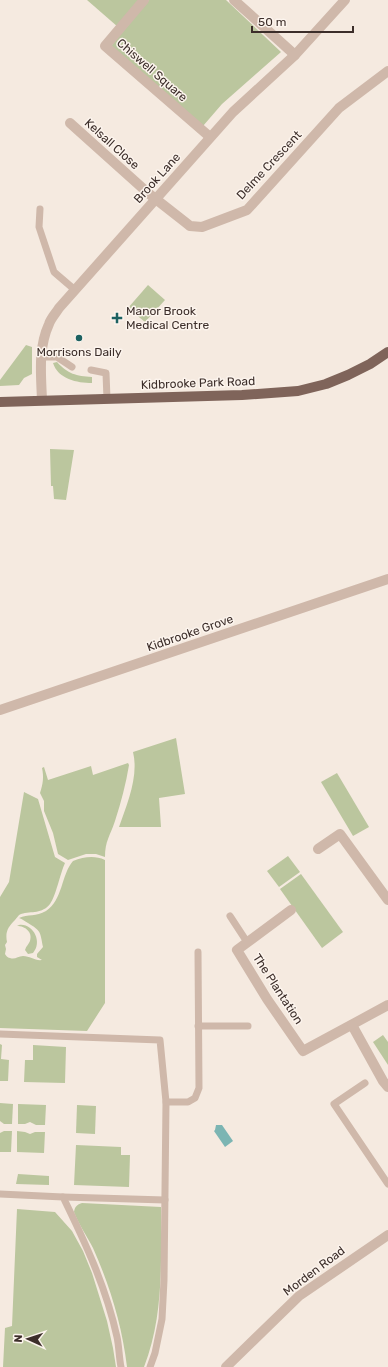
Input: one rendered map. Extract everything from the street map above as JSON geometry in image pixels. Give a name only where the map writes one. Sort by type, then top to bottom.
[{"type":"main road","name":"Kidbrooke Park Road","points":[[0,402],[242,396],[298,391],[326,384],[348,375],[370,364],[388,352]]},
{"type":"street","name":"Chiswell Square","points":[[144,0],[105,46],[210,137]]},
{"type":"street","points":[[234,0],[295,55]]},
{"type":"street","name":"Brook Lane","points":[[42,400],[42,342],[49,323],[59,308],[233,112],[295,55],[345,0]]},
{"type":"street","name":"Delme Crescent","points":[[156,199],[190,226],[196,227],[202,227],[247,210],[339,108],[388,71]]},
{"type":"street","name":"Kelsall Close","points":[[70,123],[156,199]]},
{"type":"street","name":"Kidbrooke Grove","points":[[0,710],[388,579]]},
{"type":"street","points":[[318,849],[340,834],[388,900]]},
{"type":"street","name":"The Plantation","points":[[291,910],[237,950],[303,1051],[388,1005]]},
{"type":"street","points":[[352,1025],[383,1081],[388,1087]]},
{"type":"street","name":"Morden Road","points":[[226,1367],[299,1296],[388,1235]]},
{"type":"lane","points":[[40,209],[39,227],[54,272],[75,290]]},
{"type":"lane","points":[[41,357],[57,357],[72,367]]},
{"type":"lane","points":[[91,370],[106,373],[107,399]]},
{"type":"lane","points":[[230,916],[247,942]]},
{"type":"lane","points":[[166,1102],[188,1102],[195,1098],[199,1088],[198,952]]},
{"type":"lane","points":[[198,1026],[248,1026]]},
{"type":"lane","points":[[0,1034],[160,1040],[166,1102],[162,1319],[155,1353],[150,1367]]},
{"type":"lane","points":[[365,1083],[334,1104],[388,1184]]},
{"type":"lane","points":[[0,1194],[165,1200]]},
{"type":"lane","points":[[63,1197],[87,1246],[102,1282],[117,1337],[121,1367]]},
{"type":"green space","points":[[87,0],[139,0],[118,27]]},
{"type":"green space","points":[[149,0],[226,0],[281,52],[222,104],[203,126],[111,46]]},
{"type":"green space","points":[[148,285],[165,300],[145,322],[128,308]]},
{"type":"green space","points":[[26,345],[32,347],[32,374],[24,378],[19,385],[0,386],[0,380]]},
{"type":"green space","points":[[57,362],[73,374],[92,377],[92,383],[74,381],[59,373],[53,363]]},
{"type":"green space","points":[[50,449],[74,450],[66,500],[54,499],[53,486],[51,486]]},
{"type":"green space","points":[[176,738],[185,794],[159,798],[161,827],[119,827],[129,799],[133,780],[133,752]]},
{"type":"green space","points":[[128,763],[129,765],[125,786],[107,843],[105,857],[96,854],[86,854],[68,860],[58,854],[53,833],[44,811],[44,801],[40,793],[43,780],[42,768],[44,767],[48,780],[91,766],[93,775]]},
{"type":"green space","points":[[337,773],[369,827],[353,836],[321,782]]},
{"type":"green space","points":[[24,792],[38,799],[55,857],[65,863],[50,904],[40,911],[20,914],[9,927],[6,935],[7,942],[5,945],[5,954],[7,957],[13,959],[26,956],[37,960],[42,960],[37,957],[37,954],[43,947],[38,930],[23,919],[19,918],[42,913],[52,906],[56,901],[66,873],[73,861],[89,857],[97,857],[105,860],[105,1003],[87,1031],[0,1028],[0,897],[9,882]]},
{"type":"green space","points":[[288,856],[300,872],[279,887],[267,871]]},
{"type":"green space","points":[[301,874],[343,932],[322,948],[280,889]]},
{"type":"green space","points":[[17,926],[28,927],[35,934],[37,944],[33,953],[28,954],[25,950],[31,938],[28,930]]},
{"type":"green space","points":[[383,1035],[388,1042],[388,1065],[373,1042]]},
{"type":"green space","points":[[0,1044],[2,1045],[1,1059],[9,1060],[8,1081],[0,1081]]},
{"type":"green space","points":[[33,1045],[66,1047],[65,1083],[24,1082],[25,1060],[33,1060]]},
{"type":"green space","points":[[0,1103],[13,1104],[12,1124],[4,1124],[0,1121]]},
{"type":"green space","points":[[18,1104],[46,1105],[45,1125],[36,1125],[30,1122],[18,1124]]},
{"type":"green space","points":[[77,1105],[96,1106],[95,1134],[76,1133]]},
{"type":"green space","points":[[4,1131],[12,1131],[11,1152],[0,1152],[0,1133]]},
{"type":"green space","points":[[17,1131],[30,1134],[35,1132],[45,1132],[44,1153],[17,1152]]},
{"type":"green space","points":[[76,1145],[121,1147],[121,1155],[130,1155],[129,1187],[74,1185]]},
{"type":"green space","points":[[18,1174],[49,1176],[49,1185],[16,1184]]},
{"type":"green space","points":[[82,1203],[161,1207],[161,1268],[158,1308],[155,1328],[144,1367],[127,1367],[119,1321],[110,1291],[93,1248],[74,1212],[76,1206]]},
{"type":"green space","points":[[17,1209],[55,1212],[72,1231],[83,1251],[92,1273],[107,1321],[116,1367],[3,1367],[5,1328],[12,1326]]},
{"type":"water","points":[[216,1125],[222,1125],[233,1141],[225,1147],[214,1131]]},
{"type":"place","name":"Manor Brook Medical Centre","points":[[117,318]]},
{"type":"place","name":"Morrisons Daily","points":[[79,338]]}]
